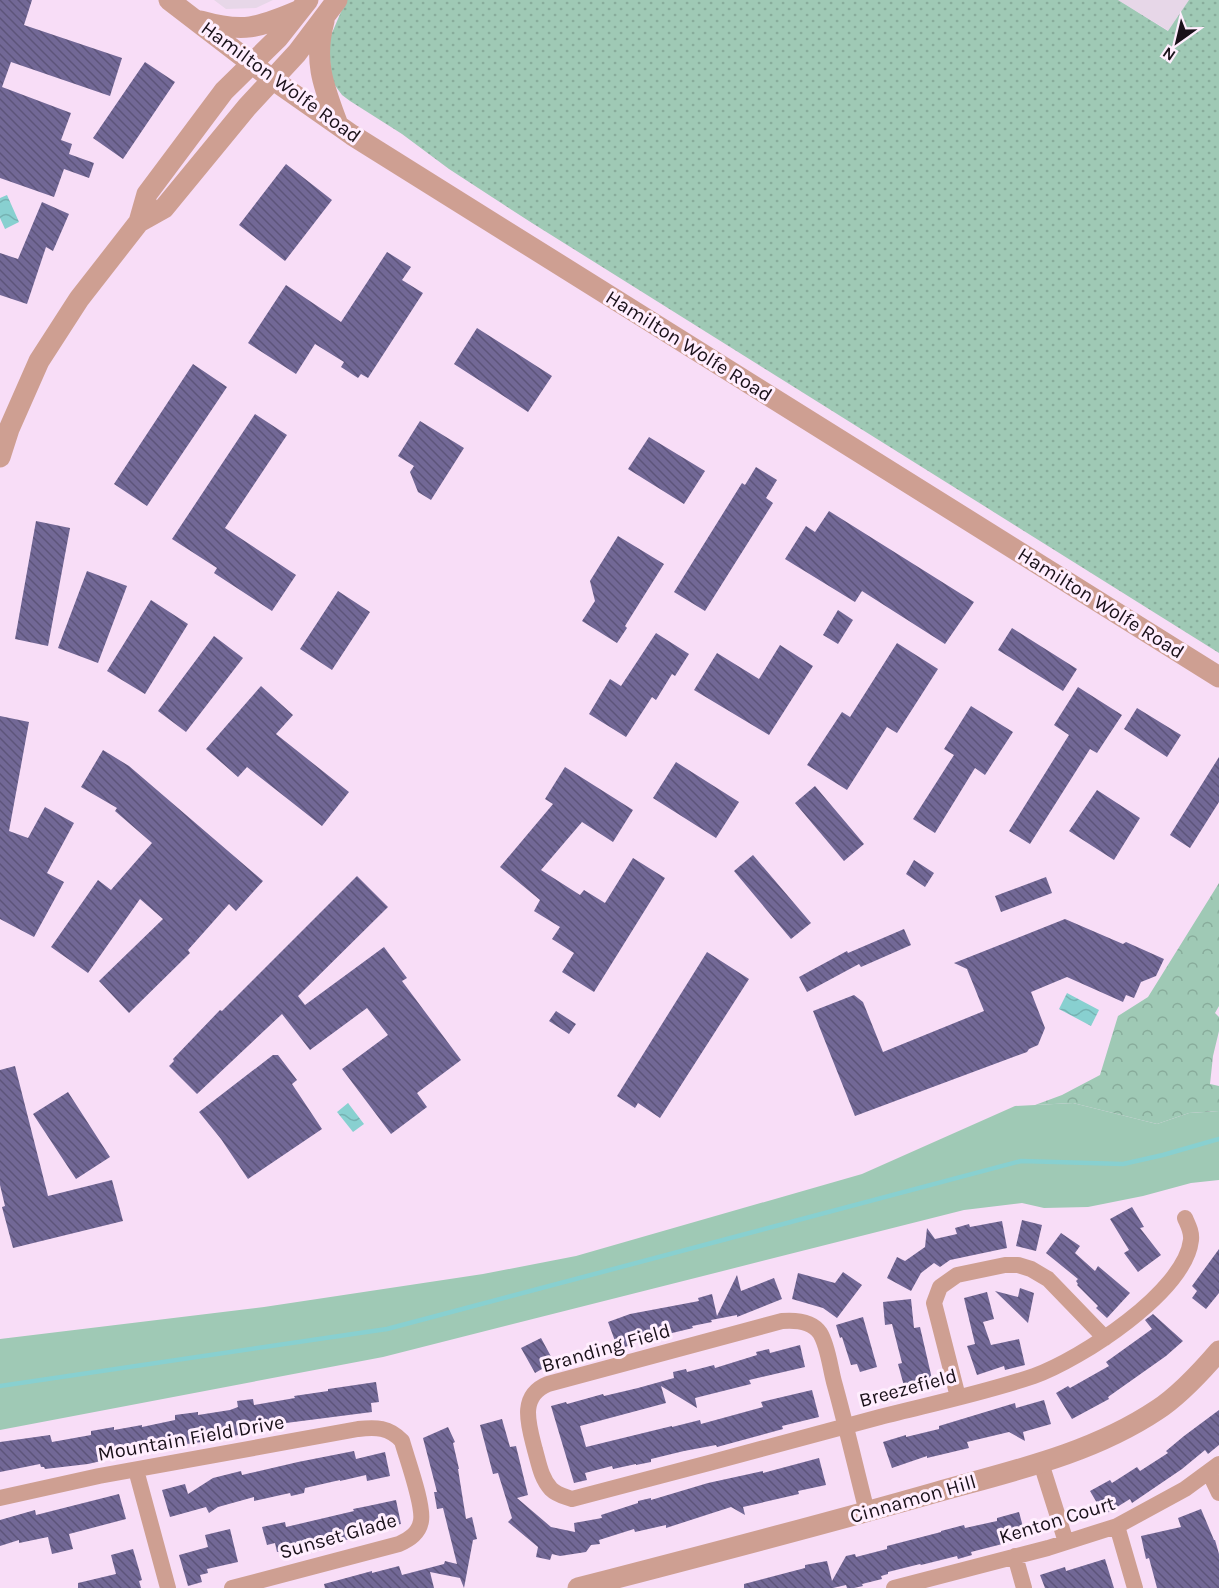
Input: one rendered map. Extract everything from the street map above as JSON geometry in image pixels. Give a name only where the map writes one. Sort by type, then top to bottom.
[{"type":"street","name":"Hamilton Wolfe Road","points":[[169,0],[272,79],[459,204],[1219,677]]},
{"type":"street","points":[[193,18],[223,27],[243,29],[259,26],[305,5]]},
{"type":"street","points":[[0,457],[9,429],[44,353],[79,299],[139,222],[147,194],[224,91],[278,38],[305,5]]},
{"type":"street","points":[[139,222],[164,208],[272,79],[297,53],[331,8]]},
{"type":"street","points":[[331,8],[319,38],[319,67],[321,80],[338,125]]},
{"type":"street","name":"Breezefield","points":[[563,1496],[572,1498],[958,1397],[1035,1375],[1076,1357],[1105,1338],[1160,1292],[1185,1260],[1191,1233],[1185,1218]]},
{"type":"street","points":[[958,1397],[934,1303],[943,1283],[957,1275],[1005,1265],[1018,1265],[1031,1269],[1048,1279],[1105,1338]]},
{"type":"street","name":"Branding Field","points":[[563,1496],[556,1494],[543,1477],[527,1419],[528,1405],[533,1395],[543,1386],[782,1321],[811,1325],[820,1333],[846,1426]]},
{"type":"street","name":"Cinnamon Hill","points":[[578,1588],[867,1512],[1041,1463],[1085,1448],[1157,1410],[1219,1351]]},
{"type":"street","points":[[846,1426],[867,1512]]},
{"type":"street","name":"Mountain Field Drive","points":[[0,1498],[99,1476],[358,1429],[376,1427],[390,1430]]},
{"type":"street","name":"Sunset Glade","points":[[232,1588],[399,1544],[415,1534],[422,1519],[421,1507],[402,1441],[390,1430]]},
{"type":"street","points":[[1041,1463],[1066,1542]]},
{"type":"street","points":[[1214,1468],[1219,1493]]},
{"type":"street","name":"Kenton Court","points":[[894,1588],[914,1586],[1117,1526],[1185,1490],[1214,1468]]},
{"type":"street","points":[[136,1470],[168,1588]]},
{"type":"street","points":[[1117,1526],[1135,1588]]},
{"type":"street","points":[[1015,1556],[1024,1588]]},
{"type":"shaded area","points":[[214,0],[273,0],[256,8],[226,9]]},
{"type":"shaded area","points":[[1118,0],[1189,0],[1169,31]]},
{"type":"green space","points":[[346,0],[1118,0],[1168,31],[1189,0],[1219,0],[1219,653],[532,223],[350,101],[342,95],[331,80],[329,40]]},
{"type":"green space","points":[[1219,883],[1219,1006],[1215,1013],[1219,1017],[1219,1031],[1210,1084],[1219,1086],[1219,1111],[1189,1113],[1157,1124],[1073,1103],[1035,1105],[1062,1095],[1100,1075],[1118,1016],[1148,997]]},
{"type":"green space","points":[[1073,1103],[1157,1124],[1189,1113],[1219,1111],[1219,1180],[1191,1183],[1088,1207],[1044,1208],[1022,1203],[964,1210],[383,1357],[0,1430],[0,1339],[264,1307],[483,1274],[576,1256],[862,1174],[1015,1106]]},
{"type":"water","points":[[7,195],[19,222],[5,229],[0,218],[0,198]]},
{"type":"water","points":[[1067,993],[1099,1010],[1091,1026],[1059,1009]]},
{"type":"water","points":[[348,1103],[364,1124],[353,1132],[337,1112]]},
{"type":"building","points":[[0,0],[32,0],[24,25],[122,58],[110,96],[11,62],[2,87],[71,113],[61,140],[72,144],[69,154],[94,163],[89,178],[64,169],[54,197],[0,178]]},
{"type":"building","points":[[145,62],[175,82],[123,159],[93,138]]},
{"type":"building","points":[[286,164],[332,200],[285,261],[239,225]]},
{"type":"building","points":[[42,202],[69,214],[53,251],[46,247],[27,304],[0,295],[0,253],[18,259]]},
{"type":"building","points":[[387,252],[411,267],[402,280],[423,293],[368,378],[361,374],[358,378],[341,367],[344,362],[315,344],[296,374],[248,343],[286,285],[341,322]]},
{"type":"building","points":[[477,328],[552,376],[528,412],[454,364]]},
{"type":"building","points":[[193,364],[227,387],[147,506],[114,484]]},
{"type":"building","points":[[255,414],[287,435],[225,528],[296,575],[272,611],[214,573],[217,568],[172,539]]},
{"type":"building","points":[[420,421],[464,448],[431,500],[418,492],[410,472],[414,466],[398,456]]},
{"type":"building","points":[[649,437],[705,471],[684,504],[628,469]]},
{"type":"building","points":[[756,467],[777,480],[766,498],[773,503],[705,611],[674,592],[742,483],[745,485]]},
{"type":"building","points":[[829,511],[974,602],[945,644],[862,591],[855,602],[785,559],[806,526],[815,532]]},
{"type":"building","points":[[36,521],[70,528],[48,646],[15,639]]},
{"type":"building","points":[[618,536],[664,564],[625,626],[627,628],[617,643],[582,621],[595,601],[590,581]]},
{"type":"building","points":[[87,571],[127,586],[98,663],[58,648]]},
{"type":"building","points":[[338,591],[370,612],[332,670],[300,649]]},
{"type":"building","points":[[151,600],[188,624],[145,694],[107,671]]},
{"type":"building","points":[[838,610],[853,620],[838,644],[823,635]]},
{"type":"building","points":[[1012,628],[1077,669],[1063,691],[998,650]]},
{"type":"building","points":[[656,633],[689,654],[675,676],[672,674],[656,700],[652,697],[626,737],[589,714],[610,679],[621,686]]},
{"type":"building","points":[[214,636],[243,658],[186,732],[158,711]]},
{"type":"building","points":[[897,643],[938,669],[897,733],[887,727],[847,790],[807,765],[842,712],[850,717]]},
{"type":"building","points":[[780,645],[813,666],[769,735],[694,690],[717,653],[759,679]]},
{"type":"building","points":[[261,686],[293,715],[276,734],[349,792],[322,826],[247,767],[238,777],[206,749]]},
{"type":"building","points":[[1078,687],[1122,715],[1097,753],[1090,749],[1030,844],[1009,831],[1069,735],[1054,725]]},
{"type":"building","points":[[971,706],[1013,732],[985,775],[975,768],[935,833],[913,819],[954,755],[944,749]]},
{"type":"building","points":[[1137,708],[1181,735],[1167,757],[1124,729]]},
{"type":"building","points":[[0,716],[29,722],[9,831],[28,838],[45,807],[74,823],[47,873],[64,882],[34,937],[0,919]]},
{"type":"building","points":[[103,750],[129,766],[263,881],[236,911],[229,904],[188,950],[190,953],[129,1013],[99,981],[163,919],[140,899],[88,973],[51,947],[98,880],[111,890],[152,843],[115,811],[117,808],[81,787]]},
{"type":"building","points":[[1219,757],[1219,802],[1190,848],[1170,835]]},
{"type":"building","points":[[676,762],[739,802],[716,838],[653,798]]},
{"type":"building","points":[[565,767],[633,810],[613,842],[582,822],[541,870],[580,895],[584,890],[605,903],[633,858],[665,878],[594,992],[562,972],[574,953],[552,939],[560,927],[534,911],[540,900],[500,867],[553,804],[545,799]]},
{"type":"building","points":[[815,786],[864,844],[844,861],[795,803]]},
{"type":"building","points":[[1097,790],[1140,818],[1114,860],[1069,831]]},
{"type":"building","points":[[753,855],[811,923],[791,939],[734,871]]},
{"type":"building","points":[[914,860],[934,873],[925,887],[906,874]]},
{"type":"building","points":[[357,876],[388,907],[298,996],[305,1005],[384,947],[407,978],[402,981],[461,1060],[417,1093],[427,1107],[391,1134],[342,1069],[388,1035],[367,1008],[310,1050],[282,1014],[197,1094],[169,1066],[174,1061],[173,1059]]},
{"type":"building","points":[[1046,877],[1052,893],[1001,912],[995,896]]},
{"type":"building","points":[[1065,919],[1164,959],[1156,976],[1141,982],[1134,998],[1126,995],[1123,1002],[1067,977],[1031,992],[1045,1028],[1038,1045],[1027,1052],[855,1116],[813,1011],[854,995],[863,1002],[883,1052],[984,1011],[967,969],[954,963]]},
{"type":"building","points":[[904,929],[911,945],[861,967],[859,964],[807,992],[799,977],[847,951],[848,953]]},
{"type":"building","points":[[707,952],[749,979],[660,1118],[638,1103],[635,1108],[617,1096]]},
{"type":"building","points":[[556,1011],[576,1024],[569,1034],[549,1021]]},
{"type":"building","points":[[273,1055],[278,1055],[297,1080],[292,1084],[322,1129],[248,1179],[221,1139],[199,1112]]},
{"type":"building","points":[[15,1066],[48,1196],[112,1180],[123,1221],[13,1248],[2,1207],[5,1206],[0,1185],[0,1070]]},
{"type":"building","points":[[68,1092],[110,1157],[76,1179],[33,1114]]},
{"type":"building","points":[[1132,1207],[1144,1227],[1140,1228],[1161,1255],[1138,1272],[1124,1253],[1129,1250],[1110,1219]]},
{"type":"building","points":[[1022,1220],[1042,1225],[1036,1251],[1016,1246]]},
{"type":"building","points":[[1002,1221],[1007,1248],[950,1260],[940,1267],[934,1263],[921,1273],[911,1291],[887,1278],[897,1257],[905,1261],[925,1247],[927,1228],[935,1239],[957,1234],[955,1228],[969,1224],[970,1227]]},
{"type":"building","points":[[1061,1233],[1080,1246],[1075,1253],[1095,1271],[1098,1266],[1130,1293],[1107,1318],[1077,1285],[1078,1279],[1046,1253]]},
{"type":"building","points":[[1219,1249],[1219,1293],[1206,1309],[1192,1298],[1197,1291],[1192,1286]]},
{"type":"building","points":[[843,1272],[862,1285],[837,1318],[823,1308],[792,1299],[798,1273],[835,1283]]},
{"type":"building","points":[[737,1275],[741,1291],[774,1278],[782,1299],[737,1317],[737,1315],[711,1320],[712,1322],[692,1326],[693,1328],[643,1340],[625,1347],[622,1338],[615,1341],[608,1322],[630,1314],[699,1301],[698,1298],[712,1294],[717,1316]]},
{"type":"building","points":[[1020,1288],[1034,1293],[1028,1323],[995,1291],[1018,1297]]},
{"type":"building","points":[[987,1292],[994,1319],[983,1322],[991,1345],[1019,1339],[1025,1365],[1005,1370],[1004,1366],[977,1375],[967,1346],[975,1344],[964,1298]]},
{"type":"building","points":[[911,1299],[914,1328],[920,1327],[932,1379],[904,1386],[898,1364],[902,1363],[892,1324],[885,1325],[883,1302]]},
{"type":"building","points":[[1153,1314],[1183,1341],[1166,1356],[1108,1397],[1109,1399],[1072,1419],[1056,1393],[1068,1386],[1070,1388],[1109,1366],[1106,1362],[1152,1329],[1145,1320]]},
{"type":"building","points":[[863,1317],[877,1367],[860,1372],[857,1364],[851,1365],[836,1325]]},
{"type":"building","points":[[541,1338],[554,1362],[535,1373],[521,1348]]},
{"type":"building","points":[[800,1345],[805,1367],[749,1380],[751,1384],[695,1398],[697,1408],[661,1386],[666,1403],[580,1426],[586,1447],[700,1420],[701,1424],[763,1407],[761,1402],[812,1390],[819,1417],[782,1426],[783,1429],[717,1447],[716,1445],[684,1451],[651,1459],[651,1462],[613,1469],[612,1466],[585,1473],[587,1480],[574,1483],[551,1406],[603,1394],[604,1396],[674,1378],[673,1372],[686,1369],[687,1372],[714,1365],[715,1368],[757,1355],[756,1352],[769,1349],[770,1353]]},
{"type":"building","points":[[376,1382],[379,1402],[371,1403],[372,1412],[286,1423],[286,1425],[258,1431],[202,1442],[179,1445],[179,1443],[88,1464],[45,1469],[40,1464],[0,1472],[0,1442],[50,1435],[52,1442],[91,1435],[91,1431],[114,1427],[114,1430],[142,1425],[142,1427],[175,1420],[175,1415],[198,1412],[198,1415],[230,1410],[238,1407],[237,1401],[253,1399],[254,1405],[328,1391],[328,1389]]},
{"type":"building","points":[[1044,1400],[1051,1424],[1023,1432],[1025,1441],[1009,1432],[967,1442],[969,1448],[927,1458],[927,1456],[892,1468],[883,1442],[939,1429],[939,1426],[1015,1403],[1016,1408]]},
{"type":"building","points":[[1219,1410],[1219,1445],[1208,1454],[1205,1450],[1182,1469],[1132,1503],[1130,1499],[1104,1515],[1090,1491],[1110,1480],[1112,1483],[1137,1467],[1140,1471],[1168,1453],[1166,1451]]},
{"type":"building","points":[[502,1419],[510,1447],[516,1446],[528,1495],[517,1498],[551,1527],[575,1532],[574,1523],[602,1518],[601,1515],[638,1503],[638,1501],[651,1498],[651,1500],[708,1483],[763,1471],[763,1473],[819,1458],[826,1485],[743,1507],[745,1515],[731,1507],[666,1528],[666,1525],[635,1532],[634,1529],[599,1540],[600,1544],[591,1545],[586,1552],[560,1556],[552,1554],[550,1560],[536,1557],[538,1547],[508,1522],[512,1518],[498,1473],[493,1474],[480,1425]]},
{"type":"building","points":[[448,1427],[455,1442],[453,1443],[466,1519],[472,1517],[477,1539],[473,1540],[464,1588],[460,1578],[430,1572],[434,1588],[325,1588],[324,1584],[399,1566],[402,1575],[444,1564],[445,1561],[457,1564],[443,1508],[437,1509],[434,1492],[437,1492],[423,1438]]},
{"type":"building","points":[[354,1451],[356,1459],[385,1452],[390,1476],[367,1481],[366,1475],[305,1488],[304,1493],[291,1496],[290,1493],[254,1501],[254,1497],[218,1507],[209,1513],[206,1507],[170,1517],[162,1490],[185,1484],[188,1494],[213,1478],[241,1471],[242,1475]]},
{"type":"building","points":[[119,1494],[126,1519],[69,1534],[73,1549],[52,1554],[48,1537],[19,1543],[19,1540],[0,1546],[0,1520],[35,1510],[36,1515]]},
{"type":"building","points":[[396,1500],[401,1524],[395,1525],[396,1528],[320,1546],[321,1550],[308,1553],[306,1546],[277,1552],[275,1543],[267,1545],[262,1527],[285,1522],[286,1527]]},
{"type":"building","points":[[1201,1509],[1219,1554],[1219,1588],[1157,1588],[1149,1558],[1146,1559],[1141,1536],[1181,1527],[1178,1518]]},
{"type":"building","points":[[1019,1512],[1026,1538],[971,1552],[972,1555],[958,1559],[957,1556],[888,1572],[881,1576],[882,1579],[862,1584],[863,1586],[854,1588],[847,1588],[846,1585],[833,1588],[744,1588],[744,1584],[805,1568],[805,1565],[827,1561],[832,1581],[846,1556],[855,1554],[856,1557],[964,1525],[965,1528],[997,1521],[997,1518]]},
{"type":"building","points":[[230,1529],[238,1562],[207,1569],[208,1573],[200,1575],[202,1582],[188,1586],[179,1555],[208,1547],[205,1535]]},
{"type":"building","points":[[133,1549],[142,1580],[139,1581],[141,1588],[78,1588],[78,1583],[116,1574],[111,1555]]},
{"type":"building","points":[[1105,1559],[1114,1588],[1045,1588],[1040,1575],[1065,1567],[1066,1571]]},
{"type":"waterway","points":[[0,1386],[387,1329],[1021,1161],[1123,1164],[1219,1139]]}]
